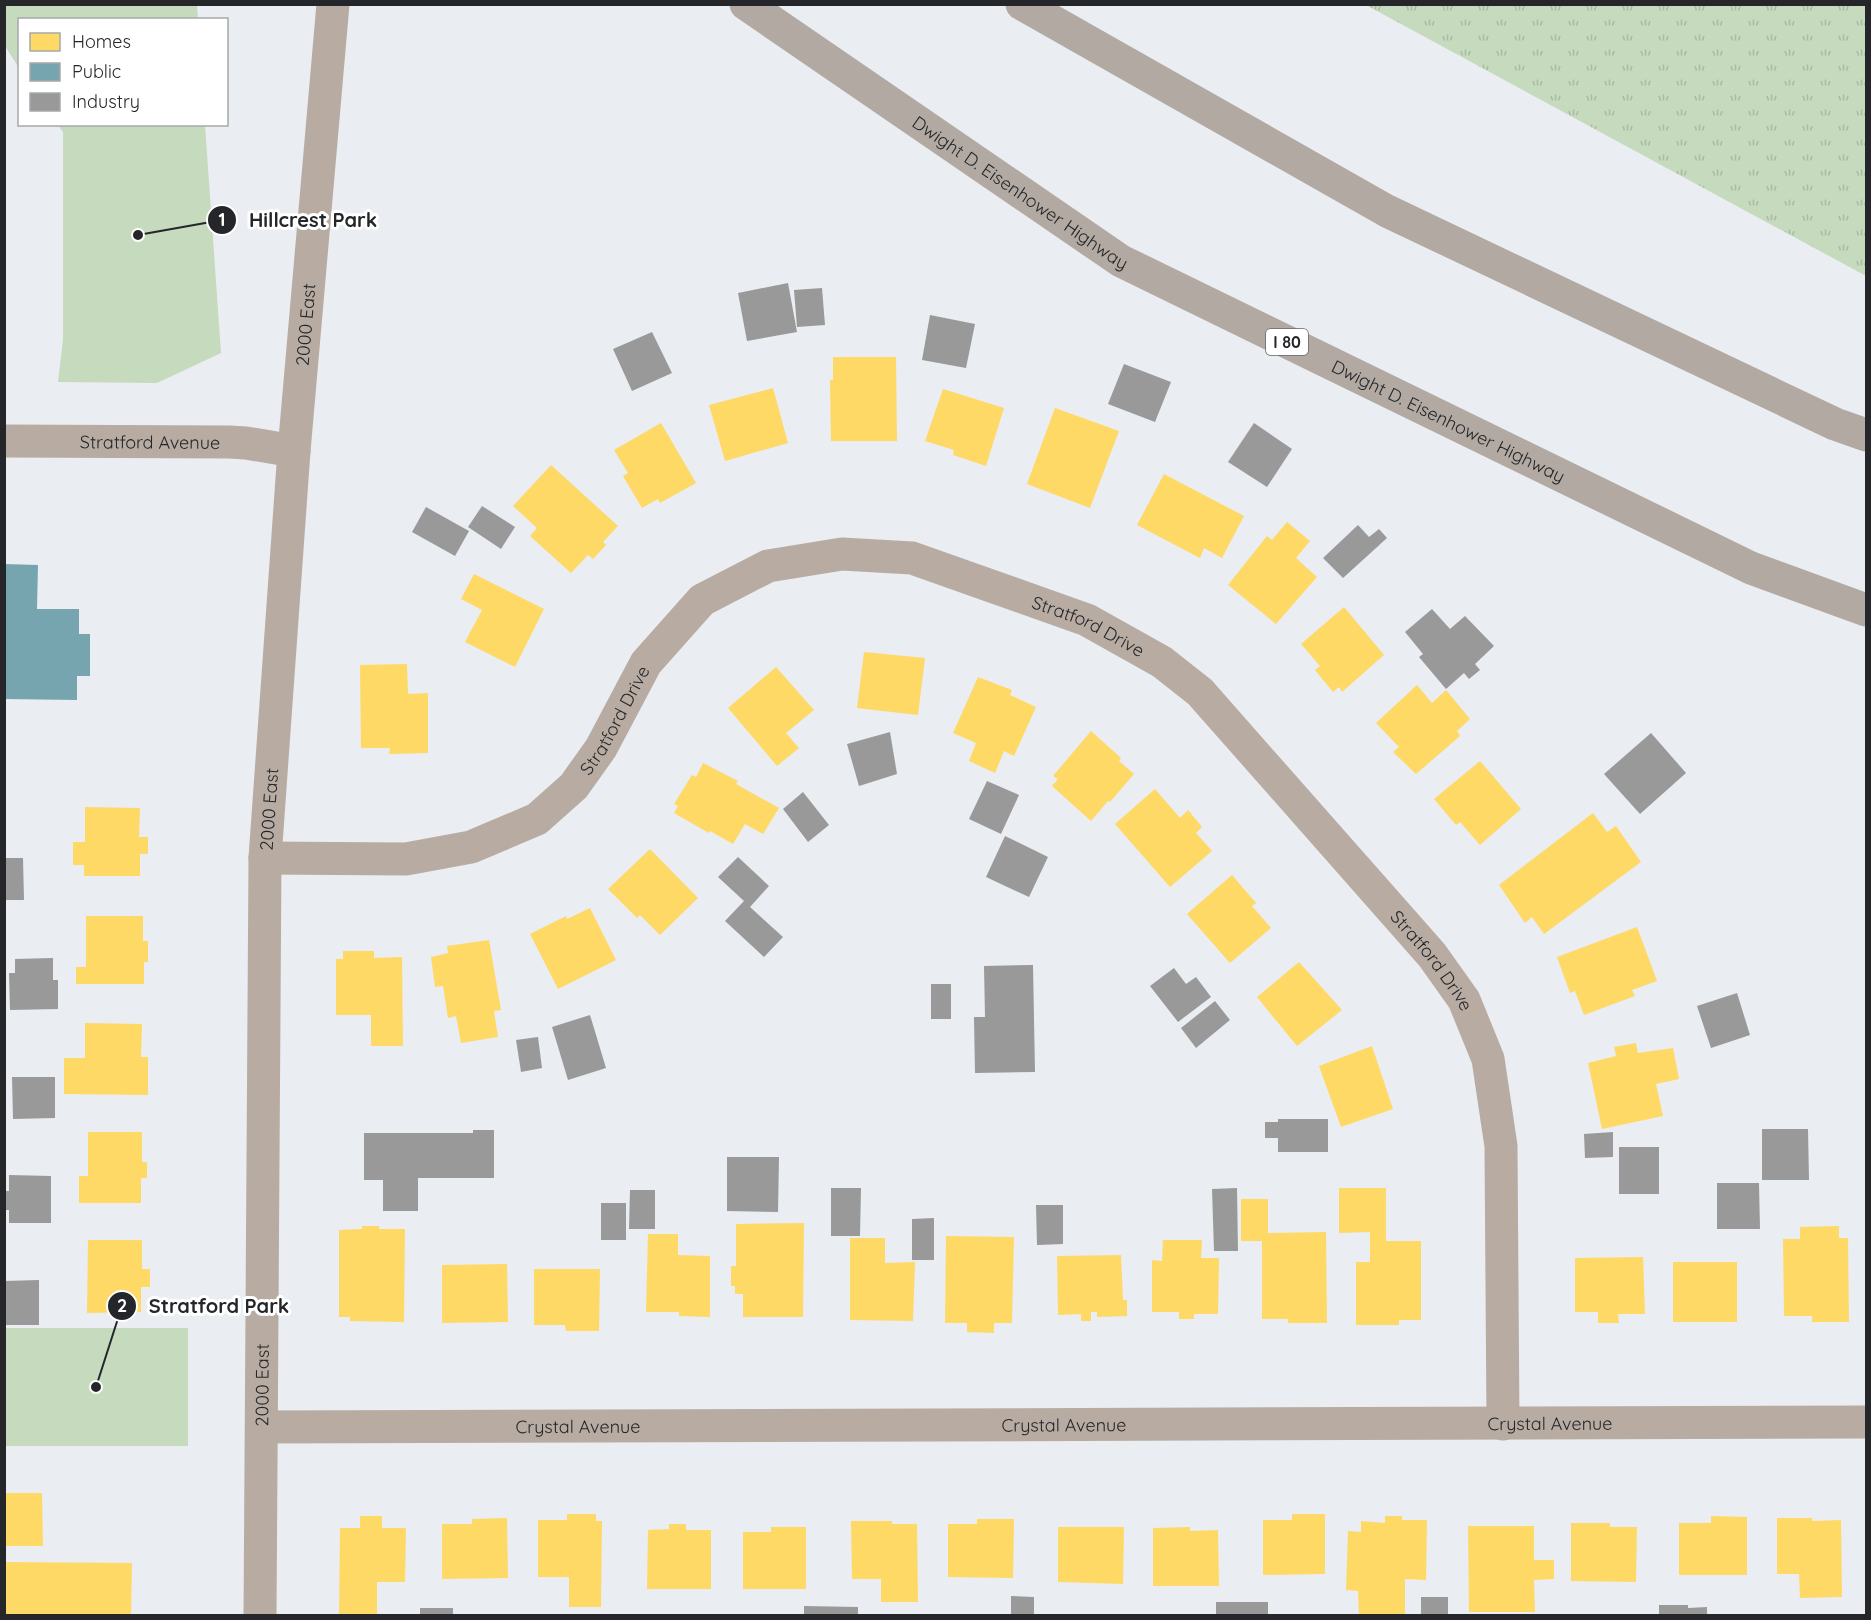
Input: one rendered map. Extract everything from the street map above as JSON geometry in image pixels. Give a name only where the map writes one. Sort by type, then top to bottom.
[{"type":"highway","name":"Dwight D. Eisenhower Highway","points":[[747,4],[1122,261],[1751,568],[1866,609]]},
{"type":"highway","points":[[1022,4],[1387,211],[1835,424],[1866,435]]},
{"type":"street","name":"2000 East","points":[[260,1616],[265,858],[294,451],[333,4]]},
{"type":"street","name":"Stratford Avenue","points":[[4,441],[229,442],[294,451]]},
{"type":"street","name":"Stratford Drive","points":[[265,858],[406,859],[471,847],[537,819],[574,786],[601,748],[646,663],[702,600],[768,566],[842,554],[912,558],[1087,620],[1162,662],[1200,692],[1432,955],[1464,1000],[1488,1059],[1501,1146],[1503,1424]]},
{"type":"street","name":"Crystal Avenue","points":[[261,1427],[1866,1422]]},
{"type":"green space","points":[[4,5],[197,5],[198,18],[18,18],[18,66],[5,46]]},
{"type":"green space","points":[[1366,5],[1866,5],[1866,276]]},
{"type":"green space","points":[[59,126],[205,126],[221,353],[157,383],[58,382],[63,339],[63,132]]},
{"type":"green space","points":[[5,1328],[188,1328],[188,1446],[5,1446]]},
{"type":"building: Homes","points":[[833,357],[896,357],[897,441],[831,441],[830,380],[833,380]]},
{"type":"building: Homes","points":[[773,388],[788,443],[725,461],[709,405]]},
{"type":"building: Homes","points":[[943,389],[1004,408],[986,466],[953,455],[954,450],[925,441]]},
{"type":"building: Homes","points":[[1055,408],[1119,431],[1090,508],[1027,484]]},
{"type":"building: Homes","points":[[661,423],[696,483],[660,503],[658,499],[642,508],[623,476],[628,473],[614,450]]},
{"type":"building: Homes","points":[[551,465],[618,526],[603,542],[606,545],[593,559],[588,555],[571,573],[530,536],[537,528],[513,506]]},
{"type":"building: Homes","points":[[1164,474],[1244,516],[1222,558],[1204,548],[1200,558],[1137,525]]},
{"type":"building: Homes","points":[[1287,522],[1310,541],[1296,558],[1317,577],[1276,624],[1228,585],[1267,536],[1272,540]]},
{"type":"building: Homes","points":[[474,574],[544,609],[515,667],[465,642],[482,610],[461,599]]},
{"type":"building: Homes","points":[[1344,607],[1384,655],[1342,692],[1339,687],[1333,692],[1315,670],[1320,666],[1301,644]]},
{"type":"building: Homes","points":[[864,652],[925,658],[918,715],[857,708]]},
{"type":"building: Homes","points":[[407,664],[408,694],[428,693],[428,753],[389,754],[390,748],[361,748],[360,665]]},
{"type":"building: Homes","points":[[776,667],[814,710],[786,733],[799,748],[777,766],[728,708]]},
{"type":"building: Homes","points":[[978,677],[1012,690],[1010,695],[1036,707],[1014,756],[1004,751],[995,773],[969,761],[976,743],[953,733]]},
{"type":"building: Homes","points":[[1417,685],[1432,703],[1446,690],[1470,719],[1457,731],[1460,736],[1416,774],[1393,752],[1399,747],[1376,723]]},
{"type":"building: Homes","points":[[1091,731],[1121,758],[1119,761],[1134,774],[1091,821],[1052,786],[1058,779],[1053,776]]},
{"type":"building: Homes","points":[[1480,761],[1521,809],[1480,845],[1460,822],[1456,825],[1434,799]]},
{"type":"building: Homes","points":[[703,763],[738,781],[736,784],[779,808],[763,834],[745,824],[733,844],[674,813],[678,806],[674,804],[692,775],[696,777]]},
{"type":"building: Homes","points":[[1155,789],[1180,818],[1188,810],[1202,827],[1196,833],[1212,851],[1170,887],[1115,824]]},
{"type":"building: Homes","points":[[85,807],[140,808],[139,837],[148,837],[148,854],[140,854],[140,876],[84,876],[84,865],[73,865],[73,842],[85,842]]},
{"type":"building: Homes","points":[[1593,813],[1607,832],[1616,826],[1641,862],[1544,934],[1532,917],[1525,923],[1499,885]]},
{"type":"building: Homes","points":[[650,849],[698,898],[660,935],[640,915],[637,918],[608,889]]},
{"type":"building: Homes","points":[[1232,875],[1256,903],[1252,906],[1271,928],[1230,963],[1187,914]]},
{"type":"building: Homes","points":[[590,908],[616,960],[558,989],[530,934],[566,916],[567,919]]},
{"type":"building: Homes","points":[[86,916],[143,916],[143,941],[148,941],[148,962],[144,962],[144,984],[76,984],[76,967],[86,967]]},
{"type":"building: Homes","points":[[1637,927],[1657,981],[1632,990],[1635,996],[1584,1015],[1575,991],[1570,993],[1557,957]]},
{"type":"building: Homes","points":[[489,940],[501,1010],[494,1011],[498,1037],[461,1043],[456,1016],[448,1018],[443,986],[435,987],[431,957],[448,953],[447,946]]},
{"type":"building: Homes","points":[[343,951],[374,951],[374,958],[402,957],[403,1046],[371,1046],[371,1015],[336,1015],[336,959],[343,959]]},
{"type":"building: Homes","points":[[1299,962],[1342,1010],[1297,1046],[1257,997]]},
{"type":"building: Homes","points":[[85,1023],[142,1024],[141,1057],[148,1057],[148,1095],[64,1094],[64,1058],[85,1058]]},
{"type":"building: Homes","points":[[1636,1043],[1638,1053],[1673,1048],[1679,1079],[1656,1084],[1663,1116],[1602,1129],[1588,1063],[1616,1056],[1614,1047]]},
{"type":"building: Homes","points":[[1372,1046],[1393,1109],[1341,1127],[1319,1066]]},
{"type":"building: Homes","points":[[88,1132],[142,1132],[142,1162],[147,1162],[147,1178],[141,1178],[141,1203],[79,1203],[79,1176],[88,1176]]},
{"type":"building: Homes","points":[[1339,1188],[1386,1188],[1386,1241],[1421,1241],[1421,1320],[1399,1320],[1399,1325],[1356,1325],[1356,1262],[1370,1262],[1370,1232],[1339,1233]]},
{"type":"building: Homes","points":[[1241,1199],[1268,1199],[1268,1233],[1326,1232],[1327,1323],[1288,1323],[1288,1319],[1262,1319],[1262,1241],[1241,1241]]},
{"type":"building: Homes","points":[[804,1223],[803,1317],[743,1317],[743,1294],[735,1294],[735,1286],[731,1286],[731,1266],[736,1266],[736,1224]]},
{"type":"building: Homes","points":[[362,1226],[379,1226],[379,1229],[405,1229],[404,1322],[350,1321],[350,1317],[339,1317],[339,1230],[362,1229]]},
{"type":"building: Homes","points":[[1839,1226],[1839,1238],[1848,1238],[1849,1322],[1812,1322],[1812,1316],[1784,1316],[1783,1239],[1800,1239],[1800,1227]]},
{"type":"building: Homes","points":[[648,1234],[678,1234],[678,1255],[710,1256],[710,1317],[679,1316],[679,1312],[646,1312]]},
{"type":"building: Homes","points":[[946,1236],[1014,1237],[1012,1323],[994,1323],[994,1333],[967,1332],[967,1323],[945,1323]]},
{"type":"building: Homes","points":[[850,1238],[885,1238],[885,1263],[915,1262],[913,1321],[850,1320]]},
{"type":"building: Homes","points":[[88,1240],[142,1240],[142,1269],[150,1269],[150,1287],[141,1287],[141,1312],[87,1313]]},
{"type":"building: Homes","points":[[1163,1240],[1202,1240],[1201,1258],[1219,1258],[1218,1314],[1194,1314],[1194,1319],[1179,1319],[1179,1312],[1152,1312],[1152,1260],[1162,1261]]},
{"type":"building: Homes","points":[[1121,1255],[1123,1300],[1127,1300],[1127,1316],[1097,1317],[1097,1312],[1091,1312],[1091,1321],[1081,1321],[1081,1314],[1058,1315],[1057,1256]]},
{"type":"building: Homes","points":[[1643,1257],[1645,1314],[1618,1314],[1619,1323],[1598,1323],[1598,1312],[1575,1312],[1575,1258]]},
{"type":"building: Homes","points":[[1673,1262],[1737,1262],[1737,1322],[1673,1322]]},
{"type":"building: Homes","points":[[507,1264],[508,1322],[442,1323],[442,1265]]},
{"type":"building: Homes","points":[[534,1269],[600,1269],[599,1331],[566,1331],[565,1325],[534,1325]]},
{"type":"building: Homes","points":[[4,1493],[42,1493],[43,1546],[5,1546]]},
{"type":"building: Homes","points":[[567,1514],[596,1514],[596,1521],[602,1521],[601,1607],[569,1607],[569,1577],[538,1577],[538,1520],[567,1520]]},
{"type":"building: Homes","points":[[1292,1514],[1325,1514],[1325,1574],[1263,1575],[1263,1520],[1292,1520]]},
{"type":"building: Homes","points":[[360,1516],[382,1516],[382,1528],[406,1528],[405,1582],[377,1582],[377,1616],[339,1616],[340,1528],[360,1528]]},
{"type":"building: Homes","points":[[1385,1516],[1402,1516],[1402,1520],[1427,1520],[1426,1580],[1405,1579],[1405,1616],[1359,1616],[1358,1591],[1346,1590],[1348,1531],[1361,1532],[1361,1521],[1385,1523]]},
{"type":"building: Homes","points":[[1711,1516],[1747,1517],[1747,1575],[1679,1575],[1679,1523],[1711,1523]]},
{"type":"building: Homes","points":[[507,1518],[508,1578],[442,1579],[442,1524],[472,1524],[472,1519]]},
{"type":"building: Homes","points":[[1777,1518],[1812,1518],[1812,1521],[1841,1520],[1842,1597],[1800,1598],[1799,1574],[1777,1574]]},
{"type":"building: Homes","points":[[977,1519],[1014,1519],[1013,1578],[948,1577],[948,1524],[977,1524]]},
{"type":"building: Homes","points":[[851,1521],[892,1521],[892,1524],[917,1524],[918,1602],[881,1602],[881,1579],[852,1579]]},
{"type":"building: Homes","points":[[1571,1523],[1610,1523],[1610,1527],[1637,1527],[1636,1582],[1571,1581]]},
{"type":"building: Homes","points":[[669,1524],[686,1524],[686,1530],[711,1530],[711,1589],[647,1589],[648,1530],[669,1529]]},
{"type":"building: Homes","points":[[1468,1526],[1534,1526],[1534,1560],[1554,1560],[1554,1579],[1534,1580],[1535,1612],[1469,1612]]},
{"type":"building: Homes","points":[[771,1527],[806,1527],[806,1589],[743,1589],[743,1532],[771,1532]]},
{"type":"building: Homes","points":[[1058,1527],[1124,1527],[1123,1584],[1058,1582]]},
{"type":"building: Homes","points":[[1190,1527],[1190,1531],[1218,1530],[1219,1586],[1153,1586],[1153,1528]]},
{"type":"building: Homes","points":[[4,1562],[132,1563],[131,1616],[4,1616]]},
{"type":"building: Public","points":[[4,564],[38,565],[37,609],[79,609],[79,634],[90,634],[90,676],[77,676],[77,700],[4,699]]},
{"type":"building: Industry","points":[[788,283],[797,332],[747,341],[738,293]]},
{"type":"building: Industry","points":[[822,288],[825,325],[797,327],[794,290]]},
{"type":"building: Industry","points":[[930,315],[975,324],[966,368],[922,360]]},
{"type":"building: Industry","points":[[652,332],[672,373],[632,391],[613,349]]},
{"type":"building: Industry","points":[[1124,364],[1171,382],[1155,422],[1108,404]]},
{"type":"building: Industry","points":[[1254,423],[1292,449],[1267,487],[1228,462]]},
{"type":"building: Industry","points":[[482,506],[515,527],[501,549],[468,527]]},
{"type":"building: Industry","points":[[426,507],[469,531],[455,556],[412,532]]},
{"type":"building: Industry","points":[[1358,525],[1369,537],[1379,529],[1387,538],[1343,578],[1323,558]]},
{"type":"building: Industry","points":[[1432,609],[1450,629],[1465,616],[1494,646],[1475,664],[1480,670],[1469,679],[1464,673],[1446,689],[1419,657],[1423,654],[1405,632]]},
{"type":"building: Industry","points":[[890,732],[897,774],[859,786],[847,744]]},
{"type":"building: Industry","points":[[1651,733],[1686,773],[1640,814],[1604,774]]},
{"type":"building: Industry","points":[[987,781],[1019,795],[1001,834],[969,819]]},
{"type":"building: Industry","points":[[803,792],[829,825],[808,842],[783,809]]},
{"type":"building: Industry","points":[[1005,836],[1048,857],[1029,897],[986,877]]},
{"type":"building: Industry","points":[[738,857],[769,886],[750,907],[783,937],[764,957],[725,921],[744,901],[718,877]]},
{"type":"building: Industry","points":[[4,858],[23,858],[24,900],[4,900]]},
{"type":"building: Industry","points":[[53,958],[53,980],[58,980],[58,1009],[10,1010],[9,973],[15,973],[15,959]]},
{"type":"building: Industry","points":[[1033,965],[1035,1072],[975,1073],[974,1017],[985,1017],[984,966]]},
{"type":"building: Industry","points":[[1174,968],[1186,984],[1196,977],[1211,997],[1178,1022],[1150,986]]},
{"type":"building: Industry","points":[[931,984],[951,984],[951,1019],[931,1019]]},
{"type":"building: Industry","points":[[1737,993],[1750,1035],[1711,1048],[1697,1006]]},
{"type":"building: Industry","points":[[1215,1001],[1230,1020],[1196,1048],[1181,1028]]},
{"type":"building: Industry","points":[[590,1015],[606,1068],[568,1080],[552,1027]]},
{"type":"building: Industry","points":[[538,1037],[542,1068],[521,1072],[516,1040]]},
{"type":"building: Industry","points":[[12,1077],[55,1077],[55,1118],[13,1119]]},
{"type":"building: Industry","points":[[1278,1119],[1328,1119],[1328,1152],[1278,1152],[1278,1138],[1265,1138],[1265,1122],[1278,1122]]},
{"type":"building: Industry","points":[[1762,1129],[1808,1129],[1809,1180],[1762,1180]]},
{"type":"building: Industry","points":[[473,1130],[494,1130],[494,1178],[418,1178],[418,1211],[383,1211],[383,1180],[364,1180],[364,1133],[473,1133]]},
{"type":"building: Industry","points":[[1613,1132],[1613,1157],[1585,1158],[1584,1134]]},
{"type":"building: Industry","points":[[1619,1147],[1659,1147],[1659,1194],[1619,1194]]},
{"type":"building: Industry","points":[[727,1157],[779,1157],[778,1212],[727,1211]]},
{"type":"building: Industry","points":[[9,1175],[51,1176],[51,1223],[9,1223],[9,1210],[4,1210],[4,1191],[9,1191]]},
{"type":"building: Industry","points":[[1717,1183],[1759,1183],[1760,1229],[1717,1229]]},
{"type":"building: Industry","points":[[831,1188],[861,1188],[860,1236],[831,1236]]},
{"type":"building: Industry","points":[[1237,1188],[1238,1251],[1214,1251],[1212,1189]]},
{"type":"building: Industry","points":[[630,1190],[655,1190],[655,1229],[629,1229]]},
{"type":"building: Industry","points":[[601,1203],[626,1203],[626,1240],[601,1240]]},
{"type":"building: Industry","points":[[1036,1205],[1063,1205],[1063,1244],[1037,1245]]},
{"type":"building: Industry","points":[[934,1218],[934,1260],[912,1260],[912,1219]]},
{"type":"building: Industry","points":[[39,1280],[39,1325],[4,1325],[4,1281]]},
{"type":"building: Industry","points":[[1011,1596],[1034,1597],[1034,1616],[1011,1616]]},
{"type":"building: Industry","points":[[1421,1597],[1448,1597],[1448,1616],[1421,1616]]},
{"type":"building: Industry","points":[[1216,1602],[1268,1602],[1268,1616],[1216,1616]]},
{"type":"building: Industry","points":[[1659,1605],[1707,1607],[1707,1616],[1659,1616]]},
{"type":"building: Industry","points":[[804,1606],[858,1607],[858,1616],[804,1616]]},
{"type":"building: Industry","points":[[420,1608],[453,1608],[453,1616],[420,1616]]},
{"type":"place","name":"Hillcrest Park","points":[[138,235]]},
{"type":"place","name":"Stratford Park","points":[[96,1387]]}]
